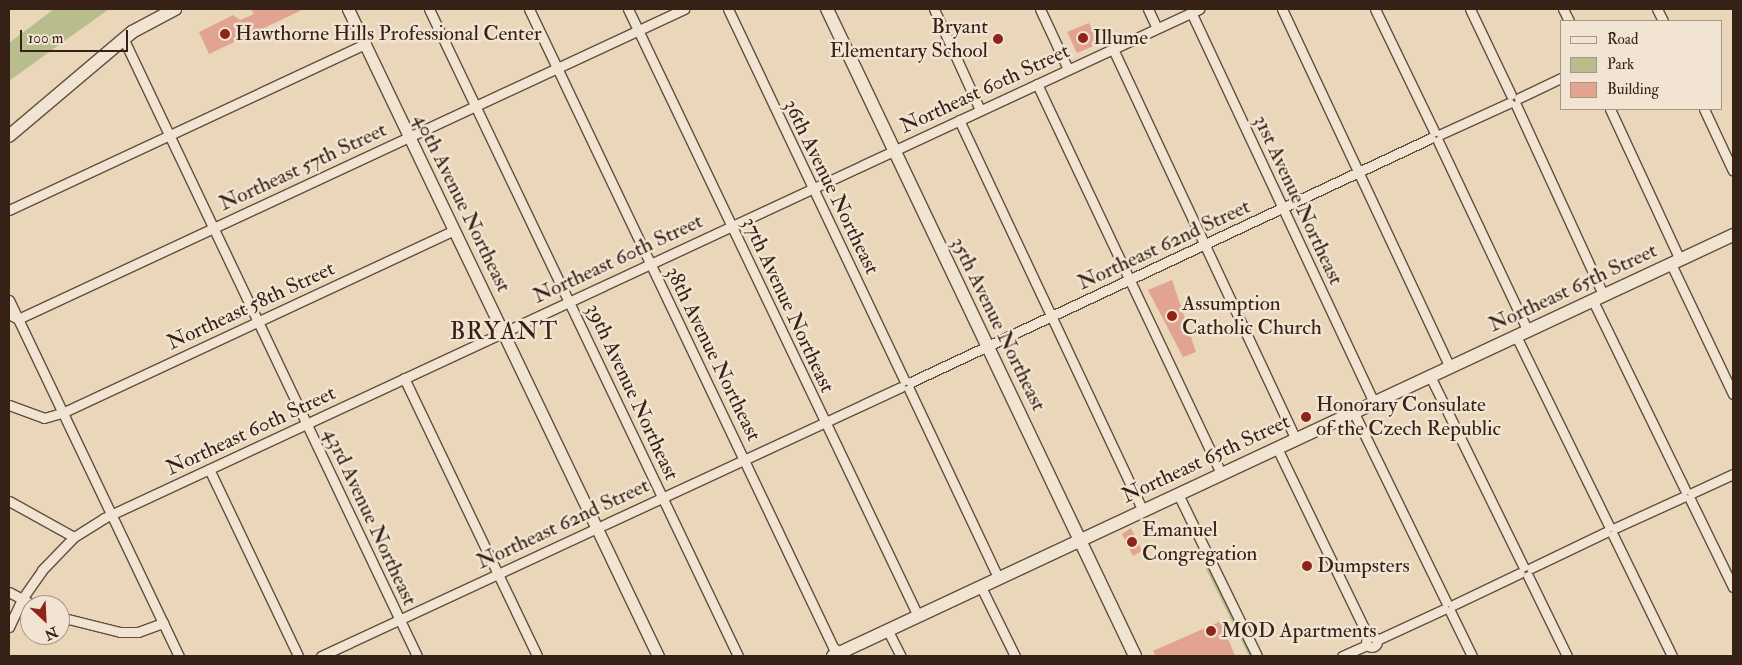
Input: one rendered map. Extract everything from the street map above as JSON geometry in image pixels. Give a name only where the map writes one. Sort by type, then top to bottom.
[{"type":"main road","points":[[9,136],[124,40],[174,9]]},
{"type":"main road","name":"35th Avenue Northeast","points":[[827,9],[1135,656]]},
{"type":"main road","name":"Northeast 65th Street","points":[[839,655],[888,630],[1733,235]]},
{"type":"street","name":"40th Avenue Northeast","points":[[348,9],[658,656]]},
{"type":"street","name":"39th Avenue Northeast","points":[[429,9],[738,656]]},
{"type":"street","name":"38th Avenue Northeast","points":[[529,9],[833,647],[839,655]]},
{"type":"street","name":"37th Avenue Northeast","points":[[628,9],[918,616]]},
{"type":"street","name":"Northeast 57th Street","points":[[18,319],[684,9]]},
{"type":"street","name":"36th Avenue Northeast","points":[[728,9],[999,579]]},
{"type":"street","points":[[934,9],[980,110]]},
{"type":"street","points":[[1040,9],[1068,69]]},
{"type":"street","points":[[1148,9],[1157,28]]},
{"type":"street","points":[[1282,9],[1450,367]]},
{"type":"street","points":[[1375,9],[1436,136],[1522,334],[1611,530],[1672,656]]},
{"type":"street","points":[[1470,9],[1513,100],[1598,298],[1687,495],[1733,588]]},
{"type":"street","name":"Northeast 60th Street","points":[[25,595],[42,570],[74,537],[111,515],[1195,11]]},
{"type":"street","name":"31st Avenue Northeast","points":[[1195,11],[1282,208],[1374,403]]},
{"type":"street","name":"43rd Avenue Northeast","points":[[124,40],[417,656]]},
{"type":"street","points":[[9,210],[365,44]]},
{"type":"street","points":[[1113,49],[1296,439]]},
{"type":"street","name":"Northeast 62nd Street","points":[[321,656],[824,422],[988,348],[1560,78]]},
{"type":"street","points":[[1037,84],[1221,474]]},
{"type":"street","points":[[1610,110],[1733,394]]},
{"type":"street","points":[[1704,110],[1733,171]]},
{"type":"street","points":[[959,120],[1053,316],[1143,511]]},
{"type":"street","name":"Northeast 58th Street","points":[[9,405],[44,418],[62,413],[454,230]]},
{"type":"street","points":[[9,300],[179,656]]},
{"type":"street","points":[[9,314],[18,319]]},
{"type":"street","points":[[1430,376],[1567,656]]},
{"type":"street","points":[[404,378],[537,656]]},
{"type":"street","points":[[1354,413],[1472,656]]},
{"type":"street","points":[[1277,448],[1378,656]]},
{"type":"street","points":[[209,469],[298,656]]},
{"type":"street","points":[[1342,656],[1733,474]]},
{"type":"street","points":[[1178,494],[1256,656]]},
{"type":"street","points":[[9,501],[74,537]]},
{"type":"street","points":[[981,587],[1015,656]]},
{"type":"street","name":"Northeast 60th Street","points":[[9,627],[20,603]]},
{"type":"street","points":[[70,620],[120,632],[138,632],[163,623]]},
{"type":"street","points":[[888,630],[901,656]]},
{"type":"green space","points":[[54,9],[109,9],[9,81],[9,43]]},
{"type":"green space","points":[[1205,560],[1253,656],[1249,656],[1202,561]]},
{"type":"building","name":"Hawthorne Hills Professional Center","points":[[251,9],[304,9],[209,54],[199,32],[233,15],[240,20],[254,14]]},
{"type":"building","name":"Illume","points":[[1089,23],[1098,44],[1077,53],[1067,32]]},
{"type":"building","name":"Assumption Catholic Church","points":[[1172,280],[1196,352],[1183,357],[1148,290]]},
{"type":"building","name":"Emanuel Congregation","points":[[1131,528],[1142,551],[1133,556],[1122,534]]},
{"type":"building","name":"MOD Apartments","points":[[1221,621],[1235,656],[1156,656],[1153,651]]},
{"type":"place","name":"Hawthorne Hills Professional Center","points":[[225,34]]},
{"type":"place","name":"Illume","points":[[1083,38]]},
{"type":"place","name":"Bryant Elementary School","points":[[998,39]]},
{"type":"place","name":"Assumption Catholic Church","points":[[1172,316]]},
{"type":"place","name":"Honorary Consulate of the Czech Republic","points":[[1306,417]]},
{"type":"place","name":"Emanuel Congregation","points":[[1132,542]]},
{"type":"place","name":"Dumpsters","points":[[1307,566]]},
{"type":"place","name":"MOD Apartments","points":[[1211,631]]},
{"type":"district","name":"BRYANT","points":[[504,332]]}]
